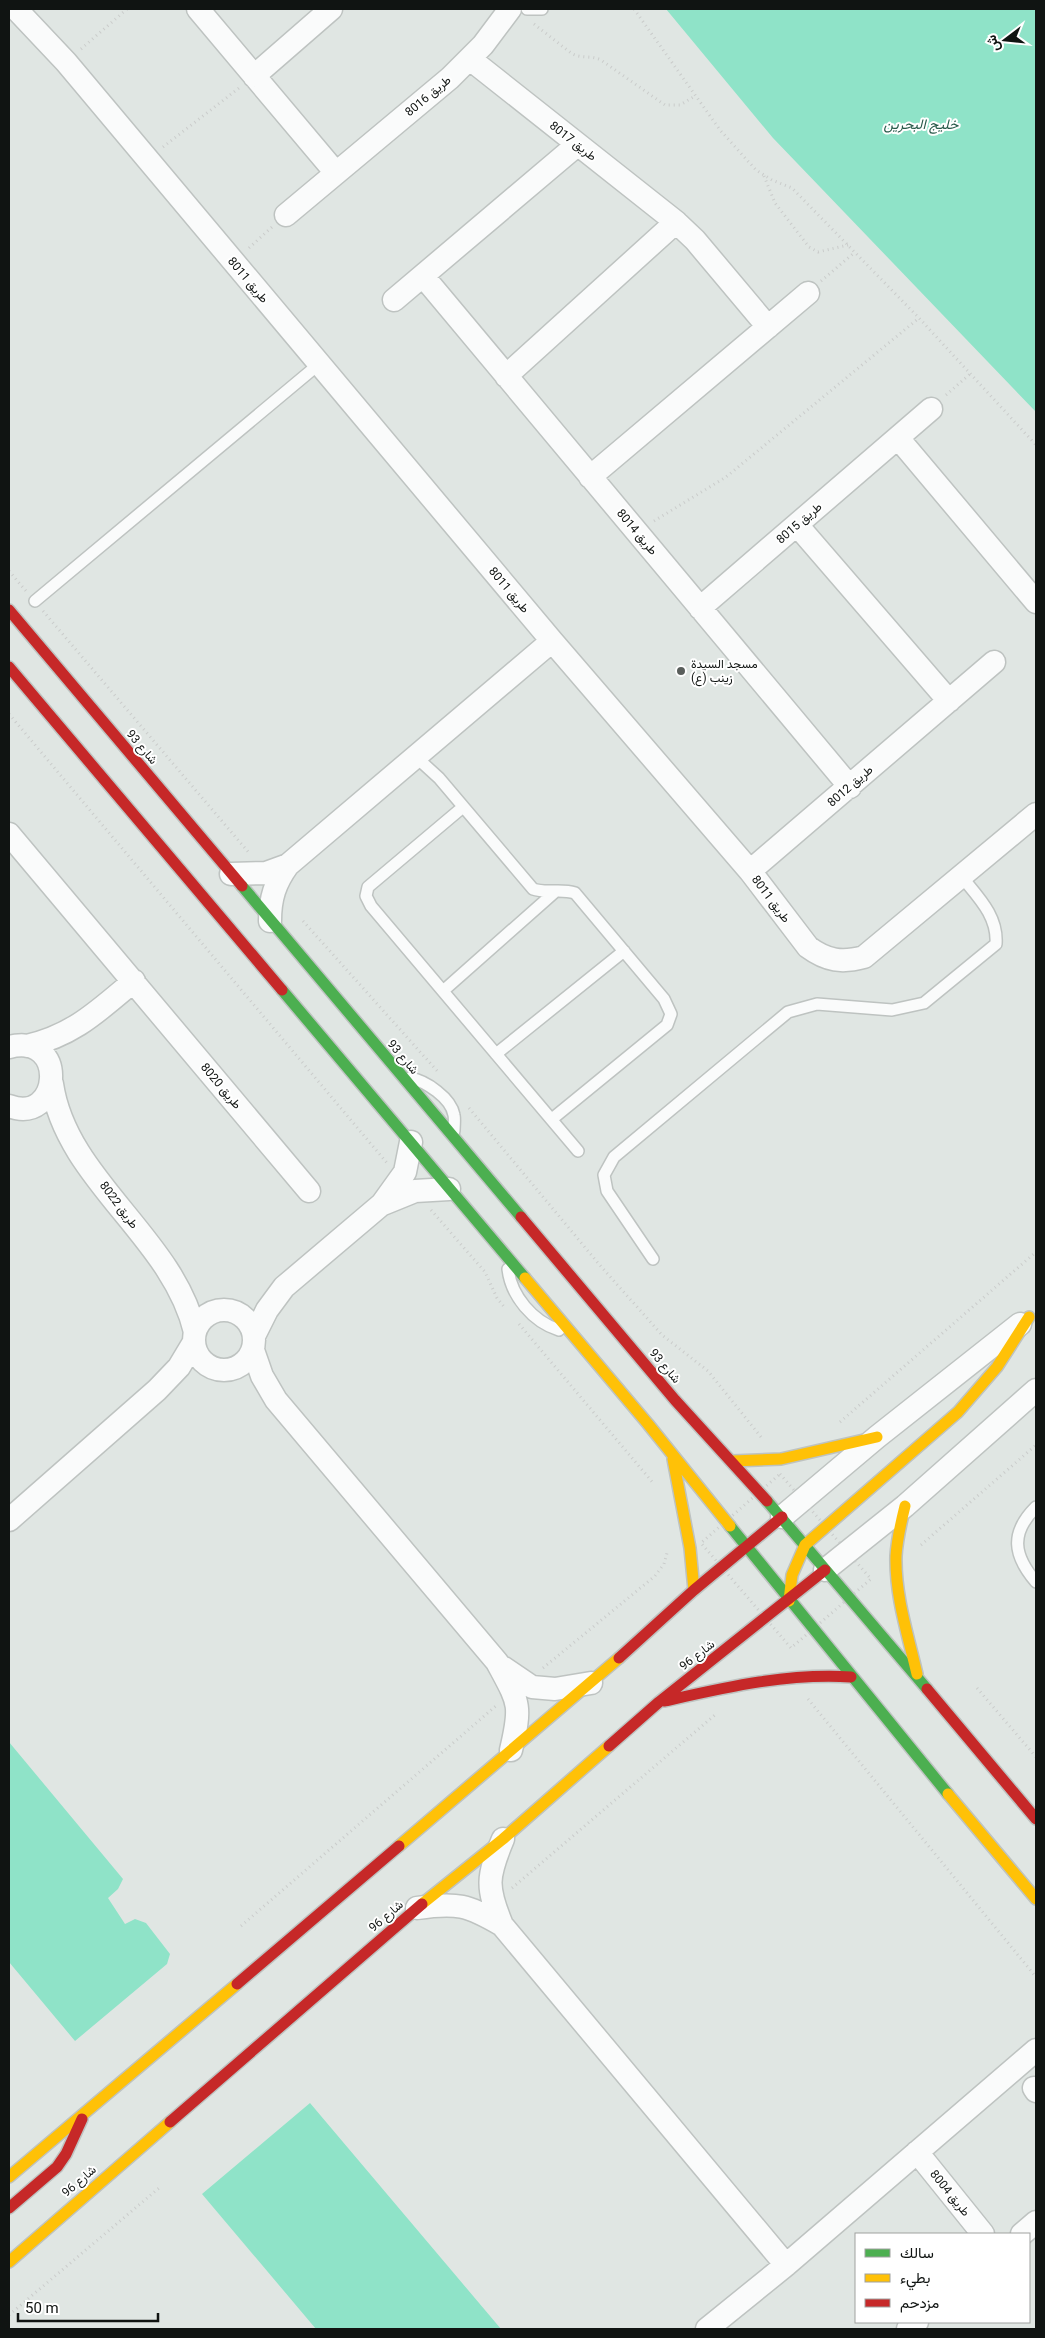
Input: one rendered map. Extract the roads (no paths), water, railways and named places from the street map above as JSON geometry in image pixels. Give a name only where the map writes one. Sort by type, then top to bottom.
[{"type":"street","points":[[198,9],[336,173]]},
{"type":"street","points":[[254,76],[331,9]]},
{"type":"street","name":"طريق 8016","points":[[286,215],[470,59],[510,9]]},
{"type":"street","name":"طريق 8011","points":[[21,12],[66,62],[552,641],[750,871],[808,947],[821,956],[835,961],[850,961],[864,957],[1036,814]]},
{"type":"street","name":"طريق 8017","points":[[470,59],[676,222],[695,240],[768,327]]},
{"type":"street","points":[[394,300],[577,145]]},
{"type":"street","points":[[506,376],[676,222]]},
{"type":"street","name":"طريق 8014","points":[[423,276],[850,787]]},
{"type":"street","points":[[590,477],[808,293]]},
{"type":"street","name":"طريق 8015","points":[[700,608],[930,409]]},
{"type":"street","points":[[898,438],[1036,602]]},
{"type":"street","points":[[797,525],[949,701]]},
{"type":"street","name":"شارع 93","points":[[9,610],[675,1400],[733,1461],[782,1517],[825,1570],[918,1676],[1036,1819]]},
{"type":"street","points":[[270,920],[270,906],[274,888],[288,865],[552,641]]},
{"type":"street","name":"طريق 8012","points":[[750,871],[994,662]]},
{"type":"street","points":[[9,667],[671,1453],[745,1548],[1036,1899]]},
{"type":"street","name":"طريق 8020","points":[[9,834],[309,1191]]},
{"type":"street","points":[[231,874],[266,873],[288,865]]},
{"type":"street","points":[[15,1045],[48,1040],[80,1025],[134,982]]},
{"type":"street","points":[[16,1108],[42,1101],[48,1093],[52,1077],[65,1046],[80,1025]]},
{"type":"street","points":[[15,1045],[43,1054],[52,1077]]},
{"type":"street","name":"طريق 8022","points":[[52,1077],[59,1113],[73,1145],[165,1266],[184,1300],[194,1337]]},
{"type":"street","name":"طريق 8022","points":[[16,1108],[41,1119],[73,1145]]},
{"type":"street","points":[[408,1185],[407,1162],[411,1142]]},
{"type":"street","points":[[157,1390],[195,1373],[223,1370],[243,1363],[254,1343],[267,1310],[284,1287],[382,1204],[408,1185],[449,1188]]},
{"type":"street","name":"طريق 8022","points":[[165,1266],[193,1292],[226,1309]]},
{"type":"street","points":[[9,1520],[157,1390],[179,1367],[204,1316],[244,1306],[284,1287]]},
{"type":"street","points":[[226,1309],[247,1319],[262,1376],[276,1400],[518,1687],[518,1710],[511,1750]]},
{"type":"street","points":[[9,2177],[591,1683],[694,1590],[877,1437],[1032,1314]]},
{"type":"street","points":[[789,1601],[792,1575],[805,1545],[958,1412],[997,1367],[1032,1314]]},
{"type":"street","points":[[194,1337],[199,1356],[210,1367],[223,1370],[276,1400]]},
{"type":"street","points":[[825,1570],[905,1506],[1036,1390]]},
{"type":"street","points":[[733,1461],[781,1459],[877,1437]]},
{"type":"street","points":[[671,1453],[690,1548],[694,1590]]},
{"type":"street","points":[[905,1506],[898,1539],[898,1581],[918,1676]]},
{"type":"street","name":"شارع 96","points":[[9,2262],[417,1908],[503,1839],[659,1702],[789,1601],[825,1570]]},
{"type":"street","points":[[659,1702],[789,1676],[830,1675],[851,1677]]},
{"type":"street","points":[[518,1687],[543,1689],[591,1683]]},
{"type":"street","points":[[503,1839],[492,1866],[490,1878],[493,1903],[502,1925],[786,2265]]},
{"type":"street","points":[[417,1908],[435,1905],[470,1907],[502,1925]]},
{"type":"street","points":[[706,2329],[786,2265],[1036,2050]]},
{"type":"street","points":[[9,2208],[57,2167],[66,2154],[84,2113]]},
{"type":"street","name":"طريق 8004","points":[[918,2152],[982,2233]]},
{"type":"street","points":[[42,2220],[59,2217]]},
{"type":"street","points":[[1023,2233],[1036,2222]]},
{"type":"lane","points":[[528,9],[542,9]]},
{"type":"lane","points":[[35,602],[319,364]]},
{"type":"lane","points":[[416,757],[439,778],[533,889],[544,893],[564,890],[575,893],[664,999],[671,1014],[667,1025],[552,1119]]},
{"type":"lane","points":[[463,807],[368,887],[366,896],[371,906],[578,1151]]},
{"type":"lane","points":[[653,1259],[607,1191],[604,1175],[614,1157],[788,1012],[817,1004],[892,1010],[924,1002],[996,944],[997,930],[987,908],[962,877]]},
{"type":"lane","points":[[443,991],[556,891]]},
{"type":"lane","points":[[496,1054],[624,951]]},
{"type":"lane","points":[[401,1076],[425,1082],[449,1105],[454,1115],[454,1138]]},
{"type":"lane","points":[[507,1257],[510,1283],[517,1297],[537,1319],[555,1329],[571,1334]]},
{"type":"lane","points":[[1036,1507],[1025,1518],[1019,1533],[1018,1550],[1023,1566],[1036,1582]]},
{"type":"water","name":"خليج البحرين","points":[[666,9],[1036,9],[1036,412],[773,138]]},
{"type":"water","points":[[9,1742],[123,1879],[118,1889],[108,1898],[125,1924],[135,1919],[146,1923],[170,1954],[167,1964],[75,2041],[9,1962]]},
{"type":"water","points":[[310,2103],[501,2329],[316,2329],[202,2194]]},
{"type":"place","name":"مسجد السيدة زينب (ع)","points":[[681,671]]}]
